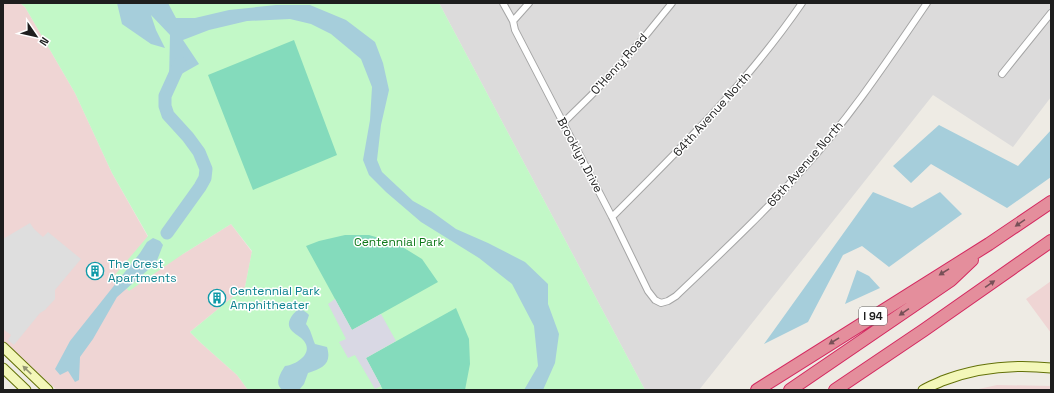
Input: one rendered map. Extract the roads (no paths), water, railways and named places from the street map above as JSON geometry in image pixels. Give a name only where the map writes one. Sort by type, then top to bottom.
[{"type":"highway","name":"I 94","points":[[757,390],[989,244],[1051,202]]},
{"type":"highway","points":[[835,390],[1051,241]]},
{"type":"highway","points":[[790,390],[951,280],[989,244]]},
{"type":"highway","points":[[845,390],[924,330]]},
{"type":"street","name":"Brooklyn Drive","points":[[503,3],[513,21],[515,30],[612,216],[648,291],[655,300],[661,303]]},
{"type":"street","points":[[513,21],[529,3]]},
{"type":"street","name":"O'Henry Road","points":[[563,123],[581,106],[625,58],[672,3]]},
{"type":"street","name":"64th Avenue North","points":[[612,216],[711,116],[753,68],[784,29],[802,3]]},
{"type":"street","name":"65th Avenue North","points":[[661,303],[668,302],[676,296],[722,253],[803,170],[863,94],[927,3]]},
{"type":"street","points":[[1002,74],[1051,13]]},
{"type":"street","points":[[3,347],[48,390]]},
{"type":"street","points":[[923,390],[949,378],[975,371],[1014,366],[1051,368]]},
{"type":"street","points":[[3,368],[26,390]]},
{"type":"water","points":[[117,3],[168,3],[176,18],[195,18],[229,10],[276,5],[310,5],[346,20],[375,42],[383,63],[389,90],[381,125],[377,160],[382,172],[413,201],[431,211],[456,229],[525,262],[548,284],[548,304],[559,334],[555,363],[543,390],[524,390],[538,366],[534,326],[512,284],[479,258],[421,222],[386,192],[369,175],[363,160],[370,120],[372,87],[361,59],[331,34],[311,24],[290,19],[247,21],[209,30],[183,40],[199,64],[169,81],[170,35],[151,15],[156,30],[165,48],[151,44],[122,24]]},
{"type":"water","points":[[939,125],[1018,166],[1051,130],[1051,177],[1007,208],[931,164],[911,183],[893,166]]},
{"type":"water","points":[[873,192],[912,208],[940,192],[962,214],[889,267],[862,246],[843,255],[808,322],[764,344]]},
{"type":"water","points":[[153,238],[160,241],[163,245],[156,263],[117,297],[93,339],[80,357],[79,380],[75,382],[68,371],[60,375],[55,369],[70,341],[140,253],[147,242]]},
{"type":"water","points":[[857,270],[869,276],[880,288],[845,304]]},
{"type":"water","points":[[300,308],[309,315],[306,324],[315,344],[327,347],[328,358],[322,367],[308,373],[304,384],[299,390],[283,390],[280,388],[278,382],[283,369],[285,366],[294,364],[302,358],[307,350],[304,341],[292,331],[289,325],[290,318]]},
{"type":"waterway","points":[[167,233],[200,187],[205,178],[206,169],[199,152],[188,137],[168,115],[165,106],[165,96],[180,63]]},
{"type":"place","name":"The Crest Apartments","points":[[95,271]]},
{"type":"place","name":"Centennial Park Amphitheater","points":[[217,298]]},
{"type":"park label","name":"Centennial Park","points":[[399,242]]}]
